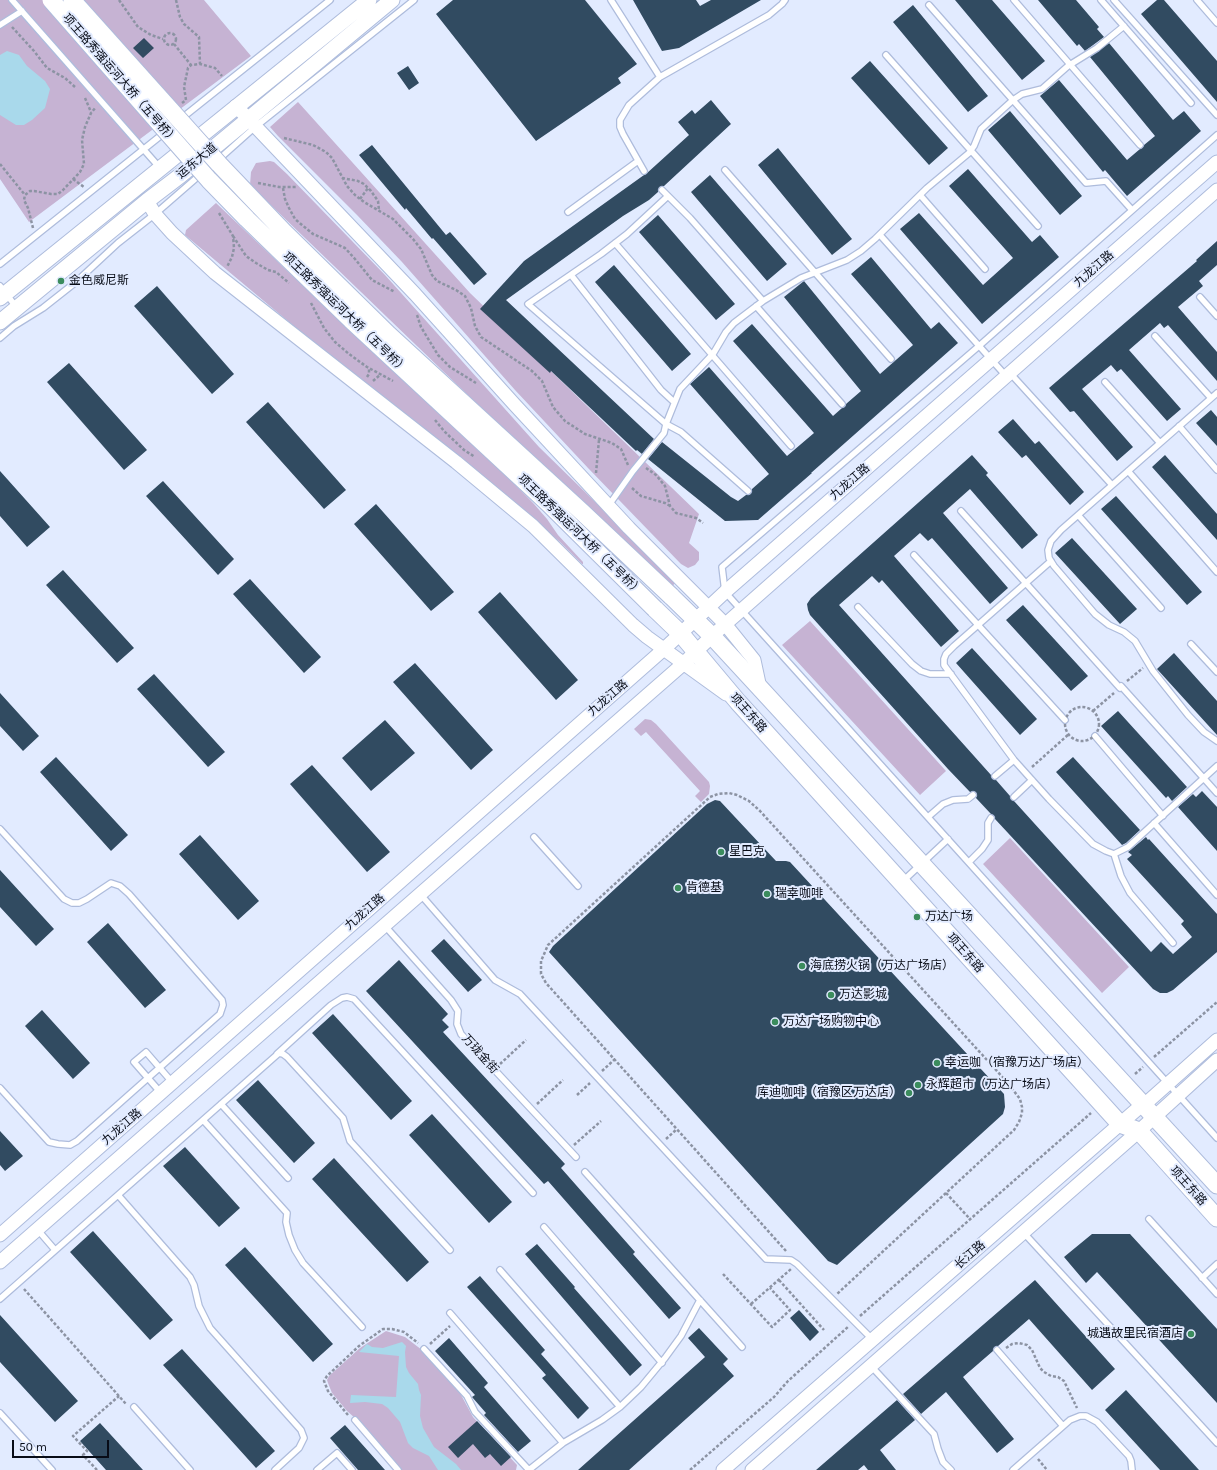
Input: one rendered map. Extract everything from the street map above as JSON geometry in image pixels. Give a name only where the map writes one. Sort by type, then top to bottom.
[{"type":"main road","name":"项王路秀强运河大桥（五号桥）","points":[[51,0],[209,180],[247,219],[357,325],[548,503],[656,609]]},
{"type":"main road","name":"项王路秀强运河大桥（五号桥）","points":[[72,0],[218,164],[284,232],[389,335],[671,596]]},
{"type":"main road","name":"运东大道","points":[[2,293],[369,0]]},
{"type":"main road","name":"运东大道","points":[[0,322],[147,201],[252,123],[392,0]]},
{"type":"main road","name":"项王东路","points":[[671,596],[712,636],[1217,1185]]},
{"type":"main road","name":"项王东路","points":[[656,609],[681,634],[738,702],[1101,1104],[1120,1124],[1139,1131],[1217,1218]]},
{"type":"street","points":[[236,106],[414,294],[608,505],[709,606],[754,660],[760,688]]},
{"type":"street","name":"九龙江路","points":[[0,1235],[681,634],[709,606],[1217,162]]},
{"type":"street","name":"九龙江路","points":[[0,1262],[421,895],[683,664],[725,624],[1217,190]]},
{"type":"street","points":[[147,201],[155,214],[172,233],[222,278],[450,458],[533,526],[633,625],[683,664],[738,702]]},
{"type":"street","name":"长江路","points":[[752,1470],[1139,1131],[1149,1111],[1168,1083],[1217,1040]]},
{"type":"street","name":"长江路","points":[[1149,1111],[1179,1095],[1217,1060]]},
{"type":"street","name":"长江路","points":[[723,1470],[1143,1104],[1149,1111]]},
{"type":"lane","points":[[12,0],[160,168]]},
{"type":"lane","points":[[0,264],[330,0]]},
{"type":"lane","points":[[213,164],[252,123],[414,0]]},
{"type":"lane","points":[[611,0],[660,77]]},
{"type":"lane","points":[[644,170],[623,134],[620,120],[629,105],[660,77],[769,14],[785,0]]},
{"type":"lane","points":[[1014,0],[1140,145]]},
{"type":"lane","points":[[1101,0],[1191,103]]},
{"type":"lane","points":[[1114,0],[1217,115]]},
{"type":"lane","points":[[1197,0],[1217,23]]},
{"type":"lane","points":[[929,5],[1086,183],[1106,181],[1132,210]]},
{"type":"lane","points":[[0,25],[22,11]]},
{"type":"lane","points":[[608,505],[639,463],[664,433],[680,389],[713,354],[726,332],[734,323],[763,301],[801,278],[847,260],[861,251],[880,235],[920,195],[971,151],[981,129],[1013,100],[1022,94],[1042,89],[1070,65],[1097,48],[1124,26]]},
{"type":"lane","points":[[886,55],[1038,226]]},
{"type":"lane","points":[[1217,135],[979,346],[722,567],[725,592],[1217,1138]]},
{"type":"lane","points":[[568,212],[638,161]]},
{"type":"lane","points":[[0,338],[14,326],[43,308],[65,291],[118,243],[155,214],[208,168]]},
{"type":"lane","points":[[725,170],[891,359]]},
{"type":"lane","points":[[662,190],[690,218],[763,301]]},
{"type":"lane","points":[[920,195],[984,269]]},
{"type":"lane","points":[[668,196],[627,234],[528,304],[666,424],[681,432],[748,491]]},
{"type":"lane","points":[[880,235],[991,360],[1008,375],[1112,485]]},
{"type":"lane","points":[[615,243],[792,446]]},
{"type":"lane","points":[[571,275],[661,390],[674,402]]},
{"type":"lane","points":[[2,293],[17,308]]},
{"type":"lane","points":[[1200,297],[1217,316]]},
{"type":"lane","points":[[756,306],[842,404]]},
{"type":"lane","points":[[1155,336],[1211,398]]},
{"type":"lane","points":[[1105,382],[1160,443]]},
{"type":"lane","points":[[1217,393],[1078,515],[1051,541],[1048,550],[1054,566],[1095,614],[1109,626],[1124,632],[1135,641],[1153,671],[1188,714],[1204,732],[1217,741]]},
{"type":"lane","points":[[1179,426],[1217,470]]},
{"type":"lane","points":[[1128,471],[1217,572]]},
{"type":"lane","points":[[962,511],[1217,793]]},
{"type":"lane","points":[[1078,515],[1161,608]]},
{"type":"lane","points":[[914,555],[1065,720]]},
{"type":"lane","points":[[1051,561],[946,654],[944,659],[944,665],[1014,760],[1093,844],[1114,854],[1128,848],[1217,766]]},
{"type":"lane","points":[[858,607],[912,664],[921,671],[930,674],[951,674]]},
{"type":"lane","points":[[1191,644],[1217,672]]},
{"type":"lane","points":[[1095,736],[1163,816]]},
{"type":"lane","points":[[995,776],[1014,760]]},
{"type":"lane","points":[[1014,797],[1032,780]]},
{"type":"lane","points":[[928,817],[943,804],[953,800],[968,799],[973,795]]},
{"type":"lane","points":[[968,862],[982,849],[988,840],[988,823],[991,818]]},
{"type":"lane","points":[[1154,823],[1217,895]]},
{"type":"lane","points":[[0,829],[64,898],[72,903],[86,899],[111,883],[120,886],[222,1000],[223,1005],[220,1014],[160,1068],[77,1141],[67,1145],[49,1142],[0,1088]]},
{"type":"lane","points":[[534,837],[578,886]]},
{"type":"lane","points":[[902,882],[948,839]]},
{"type":"lane","points":[[1114,854],[1121,876],[1130,893],[1173,943]]},
{"type":"lane","points":[[421,895],[495,980],[520,994],[766,1259],[791,1260],[797,1264],[873,1340]]},
{"type":"lane","name":"万珑金街","points":[[385,926],[451,1000],[458,1011],[457,1024],[460,1032],[576,1157]]},
{"type":"lane","points":[[0,1299],[331,1005],[342,998],[347,997],[354,999],[533,1193]]},
{"type":"lane","points":[[161,1093],[134,1062],[146,1052],[172,1082]]},
{"type":"lane","points":[[273,1058],[279,1053],[283,1054],[323,1096],[343,1118],[350,1141],[450,1250]]},
{"type":"lane","points":[[221,1104],[288,1178]]},
{"type":"lane","points":[[203,1120],[287,1213],[286,1222],[289,1235],[295,1250],[303,1263],[362,1327]]},
{"type":"lane","points":[[585,1172],[742,1347]]},
{"type":"lane","points":[[118,1195],[190,1276],[194,1284],[199,1306],[210,1328],[301,1430],[304,1438],[299,1448],[274,1470]]},
{"type":"lane","points":[[1148,1219],[1217,1294]]},
{"type":"lane","points":[[544,1227],[662,1363]]},
{"type":"lane","points":[[37,1230],[55,1250]]},
{"type":"lane","points":[[1023,1232],[1217,1443]]},
{"type":"lane","points":[[1202,1278],[1217,1264]]},
{"type":"lane","points":[[500,1270],[620,1407]]},
{"type":"lane","points":[[424,1348],[467,1396],[475,1412],[529,1470],[563,1443],[602,1420],[620,1407],[641,1387],[662,1363],[681,1336],[700,1300]]},
{"type":"lane","points":[[450,1313],[563,1443]]},
{"type":"lane","points":[[998,1351],[1063,1426]]},
{"type":"lane","points":[[871,1365],[934,1434],[943,1462],[951,1470]]},
{"type":"lane","points":[[134,1407],[190,1470]]},
{"type":"lane","points":[[0,1413],[52,1470]]},
{"type":"lane","points":[[1013,1470],[1075,1417],[1086,1416],[1097,1422],[1129,1456],[1132,1470]]},
{"type":"lane","points":[[354,1420],[398,1470]]},
{"type":"lane","points":[[317,1470],[337,1453],[352,1470]]},
{"type":"path","points":[[120,0],[138,27],[151,35],[163,39],[167,44],[174,44]]},
{"type":"path","points":[[176,0],[180,17],[184,24],[199,37],[200,64]]},
{"type":"path","points":[[6,21],[34,51],[47,68],[53,73],[65,78],[79,91]]},
{"type":"path","points":[[163,39],[166,34],[171,32],[176,37],[174,44]]},
{"type":"path","points":[[174,44],[191,65]]},
{"type":"path","points":[[192,110],[186,100],[184,87],[188,68],[191,65],[200,64],[215,68],[227,82]]},
{"type":"path","points":[[82,95],[88,104],[91,113]]},
{"type":"path","points":[[180,105],[186,100]]},
{"type":"path","points":[[25,195],[30,191],[58,194],[80,172],[84,164],[82,140],[85,127],[91,113],[102,103]]},
{"type":"path","points":[[266,138],[282,137],[320,148],[326,152],[332,158],[346,186],[360,199],[393,219],[413,239],[421,249],[432,275],[437,281],[465,296],[471,308],[475,326],[481,338],[523,364],[538,376],[553,407],[565,421],[585,434],[599,440],[612,443],[621,449],[629,467],[633,471]]},
{"type":"path","points":[[0,164],[25,195],[24,200],[28,208],[35,236]]},
{"type":"path","points":[[341,178],[358,181],[368,188],[378,201],[379,210]]},
{"type":"path","points":[[73,179],[90,191]]},
{"type":"path","points":[[255,182],[284,188],[313,187]]},
{"type":"path","points":[[284,188],[285,199],[295,219],[310,232],[345,248],[356,259],[372,280],[398,294]]},
{"type":"path","points":[[360,199],[368,188]]},
{"type":"path","points":[[216,209],[246,256],[268,270],[276,272],[294,287]]},
{"type":"path","points":[[222,278],[232,257],[234,248],[233,236]]},
{"type":"path","points":[[311,303],[324,328],[335,342],[368,367],[396,382]]},
{"type":"path","points":[[415,311],[421,327],[438,355],[450,367],[479,384]]},
{"type":"path","points":[[435,419],[444,431],[464,450],[477,458]]},
{"type":"path","points":[[594,489],[599,440]]},
{"type":"path","points":[[639,463],[662,481],[667,491],[670,506]]},
{"type":"path","points":[[627,479],[632,487],[642,496],[665,503],[676,513],[696,518],[703,523]]},
{"type":"path","points":[[1082,707],[1093,710],[1099,720],[1098,731],[1095,736],[1085,741],[1080,741],[1074,739],[1069,734],[1065,726],[1065,720],[1072,710],[1082,707]]},
{"type":"path","points":[[1026,773],[1069,734]]},
{"type":"path","points":[[751,1304],[797,1264],[546,983],[541,974],[541,961],[548,945],[710,797],[718,794],[729,793],[749,800],[760,811],[1007,1082],[1020,1099],[1022,1107],[1019,1122],[1014,1130],[832,1298]]},
{"type":"path","points":[[1124,1083],[1217,1002]]},
{"type":"path","points":[[494,1070],[526,1040]]},
{"type":"path","points":[[531,1109],[563,1080]]},
{"type":"path","points":[[690,1470],[774,1397],[788,1381],[854,1321],[1101,1104]]},
{"type":"path","points":[[569,1150],[601,1121]]},
{"type":"path","points":[[660,1145],[677,1130]]},
{"type":"path","points":[[946,1192],[970,1219]]},
{"type":"path","points":[[724,1274],[772,1327],[790,1310],[770,1288]]},
{"type":"path","points":[[779,1280],[824,1330]]},
{"type":"path","points":[[18,1283],[130,1408],[134,1407]]},
{"type":"path","points":[[354,1420],[345,1413],[328,1391],[324,1381],[327,1376],[359,1346],[383,1328],[404,1332],[424,1348],[457,1321]]},
{"type":"path","points":[[998,1351],[1012,1344],[1019,1343],[1027,1345],[1032,1350],[1040,1368],[1044,1372],[1064,1381],[1080,1416]]},
{"type":"path","points":[[97,1470],[83,1455],[87,1451],[73,1436],[119,1396]]},
{"type":"path","points":[[1032,1453],[1047,1470]]},
{"type":"shaded area","points":[[0,0],[204,0],[251,56],[29,222],[0,179]]},
{"type":"shaded area","points":[[298,102],[470,293],[699,514],[689,543],[699,552],[699,560],[695,565],[688,568],[681,564],[515,390],[402,262],[270,127]]},
{"type":"shaded area","points":[[270,161],[274,162],[287,174],[385,275],[539,447],[672,577],[675,582],[673,586],[670,586],[473,400],[250,185],[251,172],[256,163]]},
{"type":"shaded area","points":[[216,203],[379,358],[505,474],[547,519],[558,535],[583,562],[583,564],[560,542],[436,438],[295,327],[185,235],[186,230]]},
{"type":"shaded area","points":[[810,621],[946,771],[920,795],[782,645]]},
{"type":"shaded area","points":[[645,719],[651,720],[656,724],[709,782],[709,794],[701,802],[695,796],[700,791],[646,732],[641,736],[634,729]]},
{"type":"shaded area","points":[[1010,838],[1129,967],[1102,993],[983,864]]},
{"type":"shaded area","points":[[386,1331],[405,1337],[422,1350],[460,1393],[473,1417],[517,1465],[516,1470],[401,1470],[332,1393],[327,1380],[329,1376],[360,1348]]},
{"type":"water","points":[[7,51],[19,55],[27,66],[45,81],[50,89],[45,108],[24,125],[16,125],[0,115],[0,55]]},
{"type":"water","points":[[402,1342],[406,1346],[406,1367],[418,1384],[421,1395],[420,1416],[423,1428],[434,1447],[456,1464],[461,1470],[438,1470],[429,1456],[413,1448],[408,1443],[400,1422],[388,1408],[382,1404],[365,1402],[350,1403],[351,1395],[396,1397],[399,1356],[359,1352],[367,1344],[372,1347],[383,1348]]},
{"type":"building","points":[[453,0],[585,0],[637,64],[618,78],[621,83],[536,141],[436,14]]},
{"type":"building","points":[[633,0],[696,0],[700,6],[711,0],[761,0],[679,48],[662,51]]},
{"type":"building","points":[[955,0],[992,0],[1045,61],[1022,80]]},
{"type":"building","points":[[1038,0],[1076,0],[1099,27],[1097,29],[1104,37],[1085,51],[1079,44],[1077,46]]},
{"type":"building","points":[[1157,0],[1164,0],[1217,61],[1217,102],[1141,14]]},
{"type":"building","points":[[913,5],[988,96],[968,112],[893,22]]},
{"type":"building","points":[[144,38],[154,48],[143,58],[133,48]]},
{"type":"building","points":[[1109,43],[1173,120],[1184,111],[1201,131],[1127,196],[1105,170],[1103,172],[1040,96],[1059,80],[1127,160],[1155,136],[1090,57]]},
{"type":"building","points":[[870,61],[948,148],[929,165],[851,78]]},
{"type":"building","points":[[408,66],[419,83],[409,90],[397,73]]},
{"type":"building","points":[[711,100],[731,124],[664,186],[659,187],[658,192],[649,200],[623,216],[506,300],[654,439],[642,454],[637,450],[636,451],[551,371],[550,373],[480,309],[524,261],[646,174],[689,135],[678,122],[692,110],[695,114]]},
{"type":"building","points":[[1010,111],[1082,196],[1060,215],[988,130]]},
{"type":"building","points":[[372,145],[446,235],[450,232],[487,274],[474,285],[406,208],[405,210],[359,155]]},
{"type":"building","points":[[778,148],[852,239],[832,255],[758,165]]},
{"type":"building","points":[[968,169],[1032,242],[1040,235],[1059,257],[982,324],[900,229],[919,213],[983,285],[1013,258],[949,186]]},
{"type":"building","points":[[710,175],[787,264],[767,281],[691,192]]},
{"type":"building","points":[[658,215],[735,304],[716,320],[639,232]]},
{"type":"building","points":[[1217,241],[1217,265],[1199,281],[1203,286],[1178,307],[1217,352],[1217,381],[1168,325],[1164,328],[1160,323],[1129,350],[1181,409],[1167,421],[1121,369],[1117,372],[1111,365],[1082,389],[1133,447],[1117,461],[1074,411],[1070,412],[1049,388],[1197,261],[1196,260]]},
{"type":"building","points":[[871,257],[931,329],[939,322],[958,343],[758,520],[725,521],[648,459],[662,442],[731,497],[738,501],[746,495],[751,494],[752,489],[769,474],[690,384],[709,367],[787,456],[814,433],[733,341],[752,324],[833,416],[845,407],[846,404],[861,391],[784,297],[804,281],[880,374],[913,345],[851,274]]},
{"type":"building","points":[[614,265],[691,354],[672,371],[595,282]]},
{"type":"building","points":[[157,286],[234,374],[212,394],[134,306]]},
{"type":"building","points":[[69,363],[147,450],[124,470],[47,382]]},
{"type":"building","points":[[268,402],[346,490],[324,509],[246,422]]},
{"type":"building","points":[[1211,410],[1217,417],[1217,446],[1196,423]]},
{"type":"building","points":[[1013,419],[1035,444],[1039,441],[1084,492],[1070,505],[1026,455],[1022,458],[998,432]]},
{"type":"building","points":[[972,455],[988,473],[986,475],[1038,535],[1022,549],[970,489],[943,513],[1008,588],[990,604],[932,538],[928,541],[920,533],[894,556],[959,631],[941,647],[882,580],[879,583],[872,576],[839,605],[991,775],[992,779],[996,780],[1010,796],[1011,800],[1014,801],[1151,952],[1161,942],[1173,954],[1192,937],[1181,924],[1184,921],[1127,859],[1132,855],[1128,852],[1146,837],[1217,914],[1217,952],[1173,990],[1167,993],[1160,993],[1153,989],[976,798],[976,792],[970,792],[948,769],[810,615],[808,610],[807,604],[811,598]]},
{"type":"building","points":[[1165,455],[1217,514],[1217,540],[1152,467]]},
{"type":"building","points":[[0,471],[50,527],[27,547],[0,516]]},
{"type":"building","points":[[163,481],[234,559],[218,575],[146,496]]},
{"type":"building","points":[[1116,496],[1202,592],[1187,605],[1101,509]]},
{"type":"building","points":[[376,504],[454,592],[431,611],[354,524]]},
{"type":"building","points":[[1072,538],[1137,609],[1120,624],[1055,553]]},
{"type":"building","points":[[63,570],[134,648],[117,663],[46,585]]},
{"type":"building","points":[[250,579],[321,657],[304,673],[233,594]]},
{"type":"building","points":[[500,592],[578,680],[556,700],[478,612]]},
{"type":"building","points":[[1023,605],[1088,676],[1071,691],[1006,620]]},
{"type":"building","points":[[972,648],[1037,719],[1020,735],[956,663]]},
{"type":"building","points":[[1174,653],[1217,701],[1217,735],[1157,669]]},
{"type":"building","points":[[415,663],[493,750],[471,770],[393,682]]},
{"type":"building","points":[[154,674],[225,752],[208,767],[137,689]]},
{"type":"building","points":[[0,693],[39,736],[23,751],[0,726]]},
{"type":"building","points":[[1118,711],[1187,787],[1172,801],[1168,796],[1166,798],[1101,726]]},
{"type":"building","points":[[385,720],[415,753],[371,791],[342,758]]},
{"type":"building","points":[[56,757],[128,835],[111,851],[40,772]]},
{"type":"building","points":[[1073,757],[1140,830],[1126,843],[1122,845],[1056,772]]},
{"type":"building","points":[[312,765],[390,852],[367,872],[290,784]]},
{"type":"building","points":[[1202,791],[1217,807],[1217,851],[1178,807],[1193,794],[1196,797]]},
{"type":"building","name":"万达广场购物中心","points":[[715,800],[720,801],[776,861],[790,862],[1004,1094],[1005,1107],[1003,1114],[837,1265],[828,1261],[549,952],[553,946],[707,804]]},
{"type":"building","points":[[200,835],[259,901],[238,920],[179,854]]},
{"type":"building","points":[[0,870],[54,929],[36,946],[0,907]]},
{"type":"building","points":[[108,923],[166,990],[145,1008],[87,942]]},
{"type":"building","points":[[444,939],[482,980],[468,992],[431,951]]},
{"type":"building","points":[[399,960],[448,1014],[442,1020],[449,1027],[443,1032],[565,1164],[561,1168],[635,1252],[633,1254],[681,1308],[669,1319],[548,1181],[544,1184],[366,991]]},
{"type":"building","points":[[42,1010],[90,1063],[73,1079],[25,1026]]},
{"type":"building","points":[[333,1014],[412,1101],[391,1120],[312,1033]]},
{"type":"building","points":[[258,1080],[315,1143],[294,1163],[236,1100]]},
{"type":"building","points":[[432,1114],[512,1202],[489,1223],[409,1135]]},
{"type":"building","points":[[0,1131],[23,1156],[5,1171],[0,1165]]},
{"type":"building","points":[[185,1147],[240,1208],[219,1227],[163,1166]]},
{"type":"building","points":[[334,1158],[429,1262],[407,1282],[312,1179]]},
{"type":"building","points":[[93,1231],[173,1320],[150,1340],[70,1252]]},
{"type":"building","points":[[1092,1234],[1130,1234],[1217,1329],[1217,1403],[1097,1272],[1086,1283],[1064,1257]]},
{"type":"building","points":[[537,1244],[642,1365],[630,1376],[525,1254]]},
{"type":"building","points":[[245,1247],[333,1344],[313,1362],[225,1265]]},
{"type":"building","points":[[480,1276],[545,1350],[541,1354],[589,1408],[578,1419],[542,1378],[546,1375],[467,1287]]},
{"type":"building","points":[[1035,1280],[1115,1369],[1092,1390],[1029,1319],[998,1346],[994,1347],[993,1351],[963,1377],[1014,1439],[997,1453],[946,1392],[921,1414],[903,1394]]},
{"type":"building","points":[[799,1310],[819,1332],[810,1341],[790,1318]]},
{"type":"building","points":[[0,1315],[78,1401],[55,1422],[0,1362]]},
{"type":"building","points":[[699,1328],[728,1359],[723,1364],[734,1376],[629,1470],[578,1470],[705,1357],[688,1338]]},
{"type":"building","points":[[449,1338],[488,1383],[484,1387],[531,1441],[518,1452],[484,1415],[486,1413],[472,1397],[475,1395],[435,1351]]},
{"type":"building","points":[[182,1349],[275,1451],[256,1468],[163,1365]]},
{"type":"building","points":[[1126,1390],[1199,1470],[1160,1470],[1105,1410]]},
{"type":"building","points":[[897,1400],[915,1420],[880,1450],[896,1470],[868,1470],[864,1465],[858,1470],[816,1470]]},
{"type":"building","points":[[477,1421],[511,1457],[501,1466],[490,1454],[485,1458],[473,1444],[458,1458],[448,1447]]},
{"type":"building","points":[[100,1423],[143,1470],[106,1470],[80,1441]]},
{"type":"building","points":[[345,1425],[385,1470],[358,1470],[330,1438]]},
{"type":"place","name":"金色威尼斯","points":[[61,281]]},
{"type":"place","name":"星巴克","points":[[721,852]]},
{"type":"place","name":"肯德基","points":[[678,888]]},
{"type":"place","name":"瑞幸咖啡","points":[[767,894]]},
{"type":"place","name":"万达广场","points":[[917,917]]},
{"type":"place","name":"海底捞火锅（万达广场店）","points":[[802,966]]},
{"type":"place","name":"万达影城","points":[[831,995]]},
{"type":"place","name":"万达广场购物中心","points":[[775,1022]]},
{"type":"place","name":"幸运咖（宿豫万达广场店）","points":[[937,1063]]},
{"type":"place","name":"永辉超市（万达广场店）","points":[[918,1085]]},
{"type":"place","name":"库迪咖啡（宿豫区万达店）","points":[[909,1093]]},
{"type":"place","name":"城遇故里民宿酒店","points":[[1191,1334]]}]
